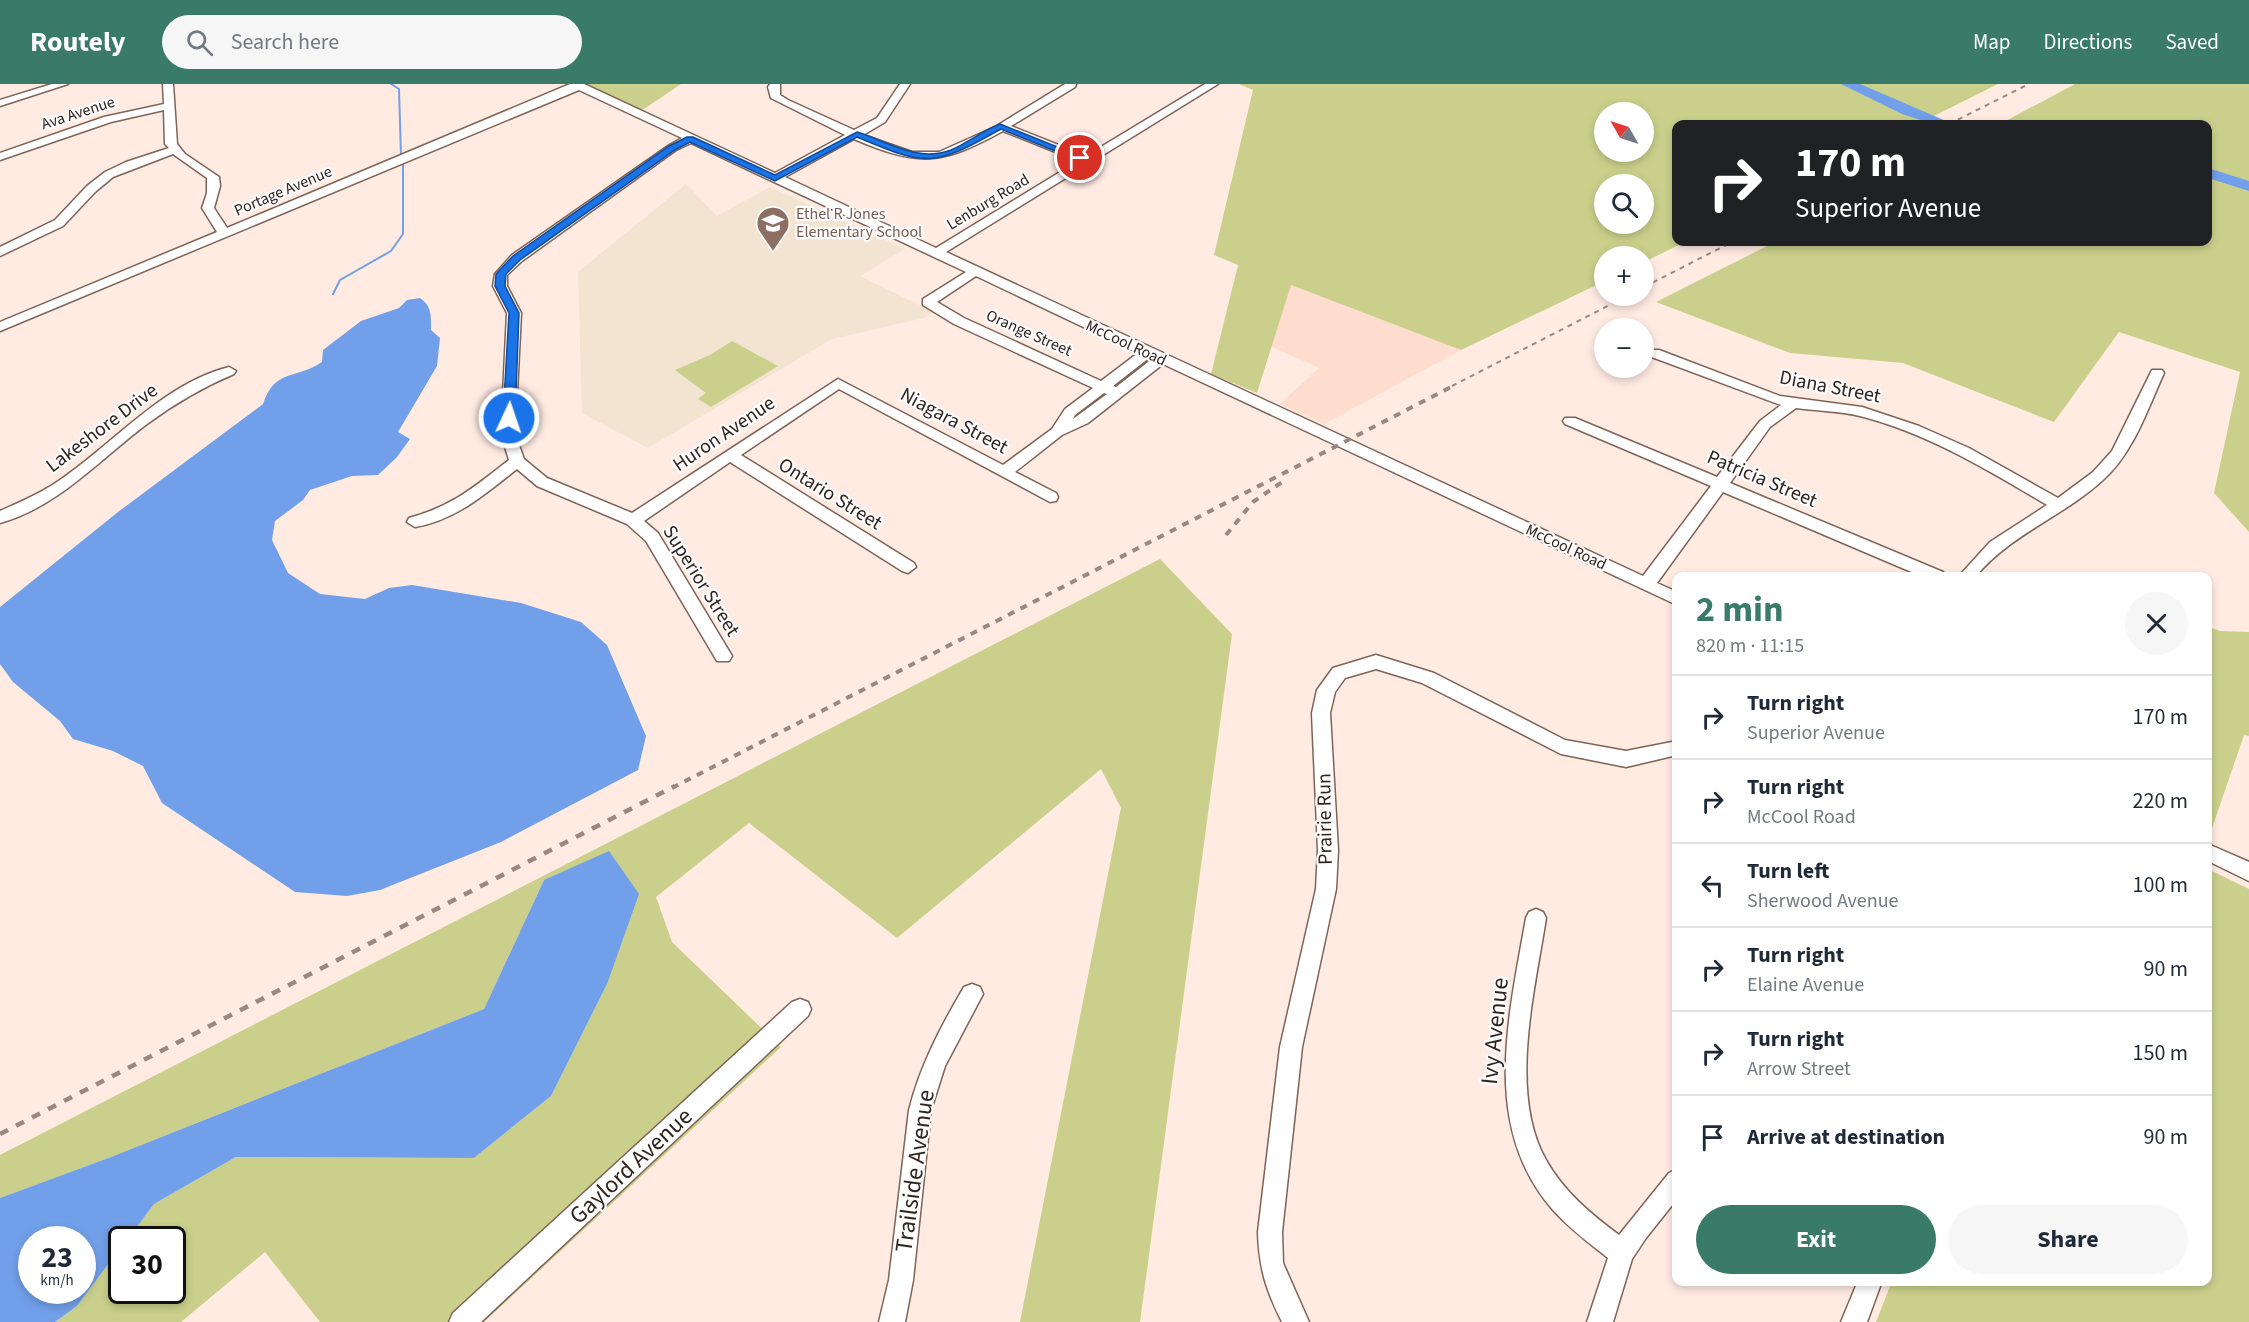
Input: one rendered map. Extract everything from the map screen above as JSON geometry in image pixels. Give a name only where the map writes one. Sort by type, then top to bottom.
[{"type":"street","points":[[0,103],[63,84]]},
{"type":"street","points":[[168,84],[170,138],[175,150],[213,177],[214,188],[207,211],[208,216],[225,233]]},
{"type":"street","points":[[776,84],[773,92],[779,100],[907,155],[926,158],[952,153],[1071,85]]},
{"type":"street","points":[[775,178],[857,134],[886,114],[905,84]]},
{"type":"street","name":"Lenburg Road","points":[[934,254],[1213,84]]},
{"type":"street","name":"McCool Road","points":[[577,85],[934,254],[1672,597]]},
{"type":"street","name":"Portage Avenue","points":[[0,327],[577,85]]},
{"type":"street","name":"Ava Avenue","points":[[0,157],[108,119],[168,106]]},
{"type":"street","points":[[1000,126],[1088,161]]},
{"type":"street","points":[[415,522],[426,521],[449,511],[517,461],[508,434],[514,313],[500,286],[501,274],[517,258],[672,148],[690,139]]},
{"type":"street","points":[[0,252],[58,224],[69,215],[92,188],[110,174],[134,163],[175,150]]},
{"type":"street","name":"Orange Street","points":[[974,272],[928,302],[959,321],[1118,394]]},
{"type":"street","points":[[1057,432],[1070,412],[1147,352]]},
{"type":"street","name":"Diana Street","points":[[1654,353],[1791,404],[1845,409],[1881,418],[1974,456],[2058,505]]},
{"type":"street","points":[[1004,472],[1057,432],[1083,420],[1161,359]]},
{"type":"street","name":"Lakeshore Drive","points":[[0,518],[59,488],[142,421],[199,384],[229,371]]},
{"type":"street","points":[[1971,572],[2007,538],[2090,483],[2108,467],[2119,451],[2157,373]]},
{"type":"street","name":"Huron Avenue","points":[[633,520],[838,383]]},
{"type":"street","name":"Niagara Street","points":[[838,383],[1050,496]]},
{"type":"street","points":[[1646,585],[1765,424],[1791,404]]},
{"type":"street","name":"Patricia Street","points":[[1570,421],[1928,572]]},
{"type":"street","name":"Ontario Street","points":[[730,455],[908,567]]},
{"type":"street","name":"Superior Street","points":[[517,461],[542,482],[633,520],[652,537],[723,656]]},
{"type":"street","name":"Prairie Run","points":[[1296,1322],[1281,1293],[1271,1263],[1270,1232],[1292,1047],[1326,889],[1328,850],[1321,713],[1326,690],[1339,673],[1356,666],[1376,662],[1428,678],[1561,747],[1626,759],[1672,749]]},
{"type":"street","points":[[2212,854],[2249,872]]},
{"type":"street","name":"Ivy Avenue","points":[[1536,918],[1514,1069],[1515,1101],[1521,1127],[1543,1178],[1560,1200],[1620,1259]]},
{"type":"street","name":"Trailside Avenue","points":[[892,1322],[901,1280],[920,1110],[926,1084],[934,1060],[972,994]]},
{"type":"street","name":"Gaylord Avenue","points":[[462,1322],[800,1009]]},
{"type":"street","points":[[1600,1322],[1620,1259],[1637,1229],[1672,1187]]},
{"type":"street","points":[[1854,1322],[1867,1286]]},
{"type":"shaded area","points":[[686,184],[717,216],[770,187],[905,249],[860,276],[934,312],[924,318],[832,339],[648,448],[582,413],[578,272]]},
{"type":"shaded area","points":[[1291,285],[1461,350],[1324,424],[1280,404],[1319,368],[1270,346]]},
{"type":"green space","points":[[578,84],[681,84],[638,113]]},
{"type":"green space","points":[[1239,84],[1998,84],[1926,120],[1672,120],[1672,246],[1677,246],[1654,257],[1654,246],[1594,246],[1594,286],[1461,350],[1291,285],[1257,393],[1211,374],[1238,265],[1214,255],[1253,90]]},
{"type":"green space","points":[[2075,84],[2249,84],[2249,532],[2214,493],[2240,372],[2119,332],[2054,422],[1903,363],[1790,353],[1656,302],[1767,246],[2212,246],[2212,120],[2008,120]]},
{"type":"green space","points":[[732,341],[778,366],[711,407],[698,399],[706,393],[675,370],[710,355]]},
{"type":"green space","points":[[1160,559],[1232,634],[1140,1322],[1020,1322],[1121,808],[1101,769],[897,938],[749,823],[656,897],[672,942],[781,1047],[484,1322],[320,1322],[265,1252],[181,1322],[55,1322],[78,1304],[96,1304],[96,1281],[108,1264],[108,1304],[186,1304],[186,1226],[138,1226],[154,1204],[236,1157],[474,1158],[551,1096],[607,984],[544,880],[484,1009],[111,1157],[0,1198],[0,1155]]},
{"type":"green space","points":[[2212,628],[2220,631],[2249,632],[2249,736],[2244,735],[2212,828]]},
{"type":"green space","points":[[2212,871],[2249,889],[2249,1322],[1876,1322],[1890,1286],[2212,1286]]},
{"type":"water","points":[[420,298],[429,308],[431,330],[440,338],[437,366],[398,432],[410,439],[397,457],[378,475],[352,476],[310,490],[303,500],[275,521],[272,540],[288,573],[320,594],[365,599],[389,588],[412,585],[521,603],[581,622],[607,645],[646,736],[638,770],[501,842],[380,890],[347,896],[295,892],[162,803],[143,766],[113,751],[73,739],[60,721],[13,682],[0,664],[0,607],[118,512],[263,404],[273,385],[287,376],[322,362],[323,350],[361,321],[399,308],[407,300]]},
{"type":"water","points":[[609,851],[639,894],[607,984],[551,1096],[474,1158],[236,1157],[154,1204],[138,1226],[108,1226],[108,1264],[96,1281],[96,1226],[18,1226],[18,1304],[78,1304],[55,1322],[0,1322],[0,1198],[111,1157],[484,1009],[544,880]]},
{"type":"waterway","points":[[391,84],[399,89],[401,156]]},
{"type":"waterway","points":[[1848,84],[1907,111],[1934,120]]},
{"type":"waterway","points":[[333,294],[340,280],[391,251],[403,234],[403,163]]},
{"type":"waterway","points":[[2212,174],[2249,186]]},
{"type":"railway","points":[[1957,120],[2029,84]]},
{"type":"railway","points":[[1654,282],[1724,246]]},
{"type":"railway","points":[[1452,386],[1608,306]]},
{"type":"railway","points":[[672,788],[1455,385]]},
{"type":"railway","points":[[1226,535],[1253,502],[1285,480]]},
{"type":"railway","points":[[0,1134],[675,786]]},
{"type":"place","name":"Ethel R Jones Elementary School","points":[[773,252]]},
{"type":"route","points":[[509,418],[515,325],[510,301],[500,286],[501,274],[517,258],[681,143],[690,139],[775,178],[857,134],[907,155],[926,158],[952,153],[1000,126],[1080,158]]}]
